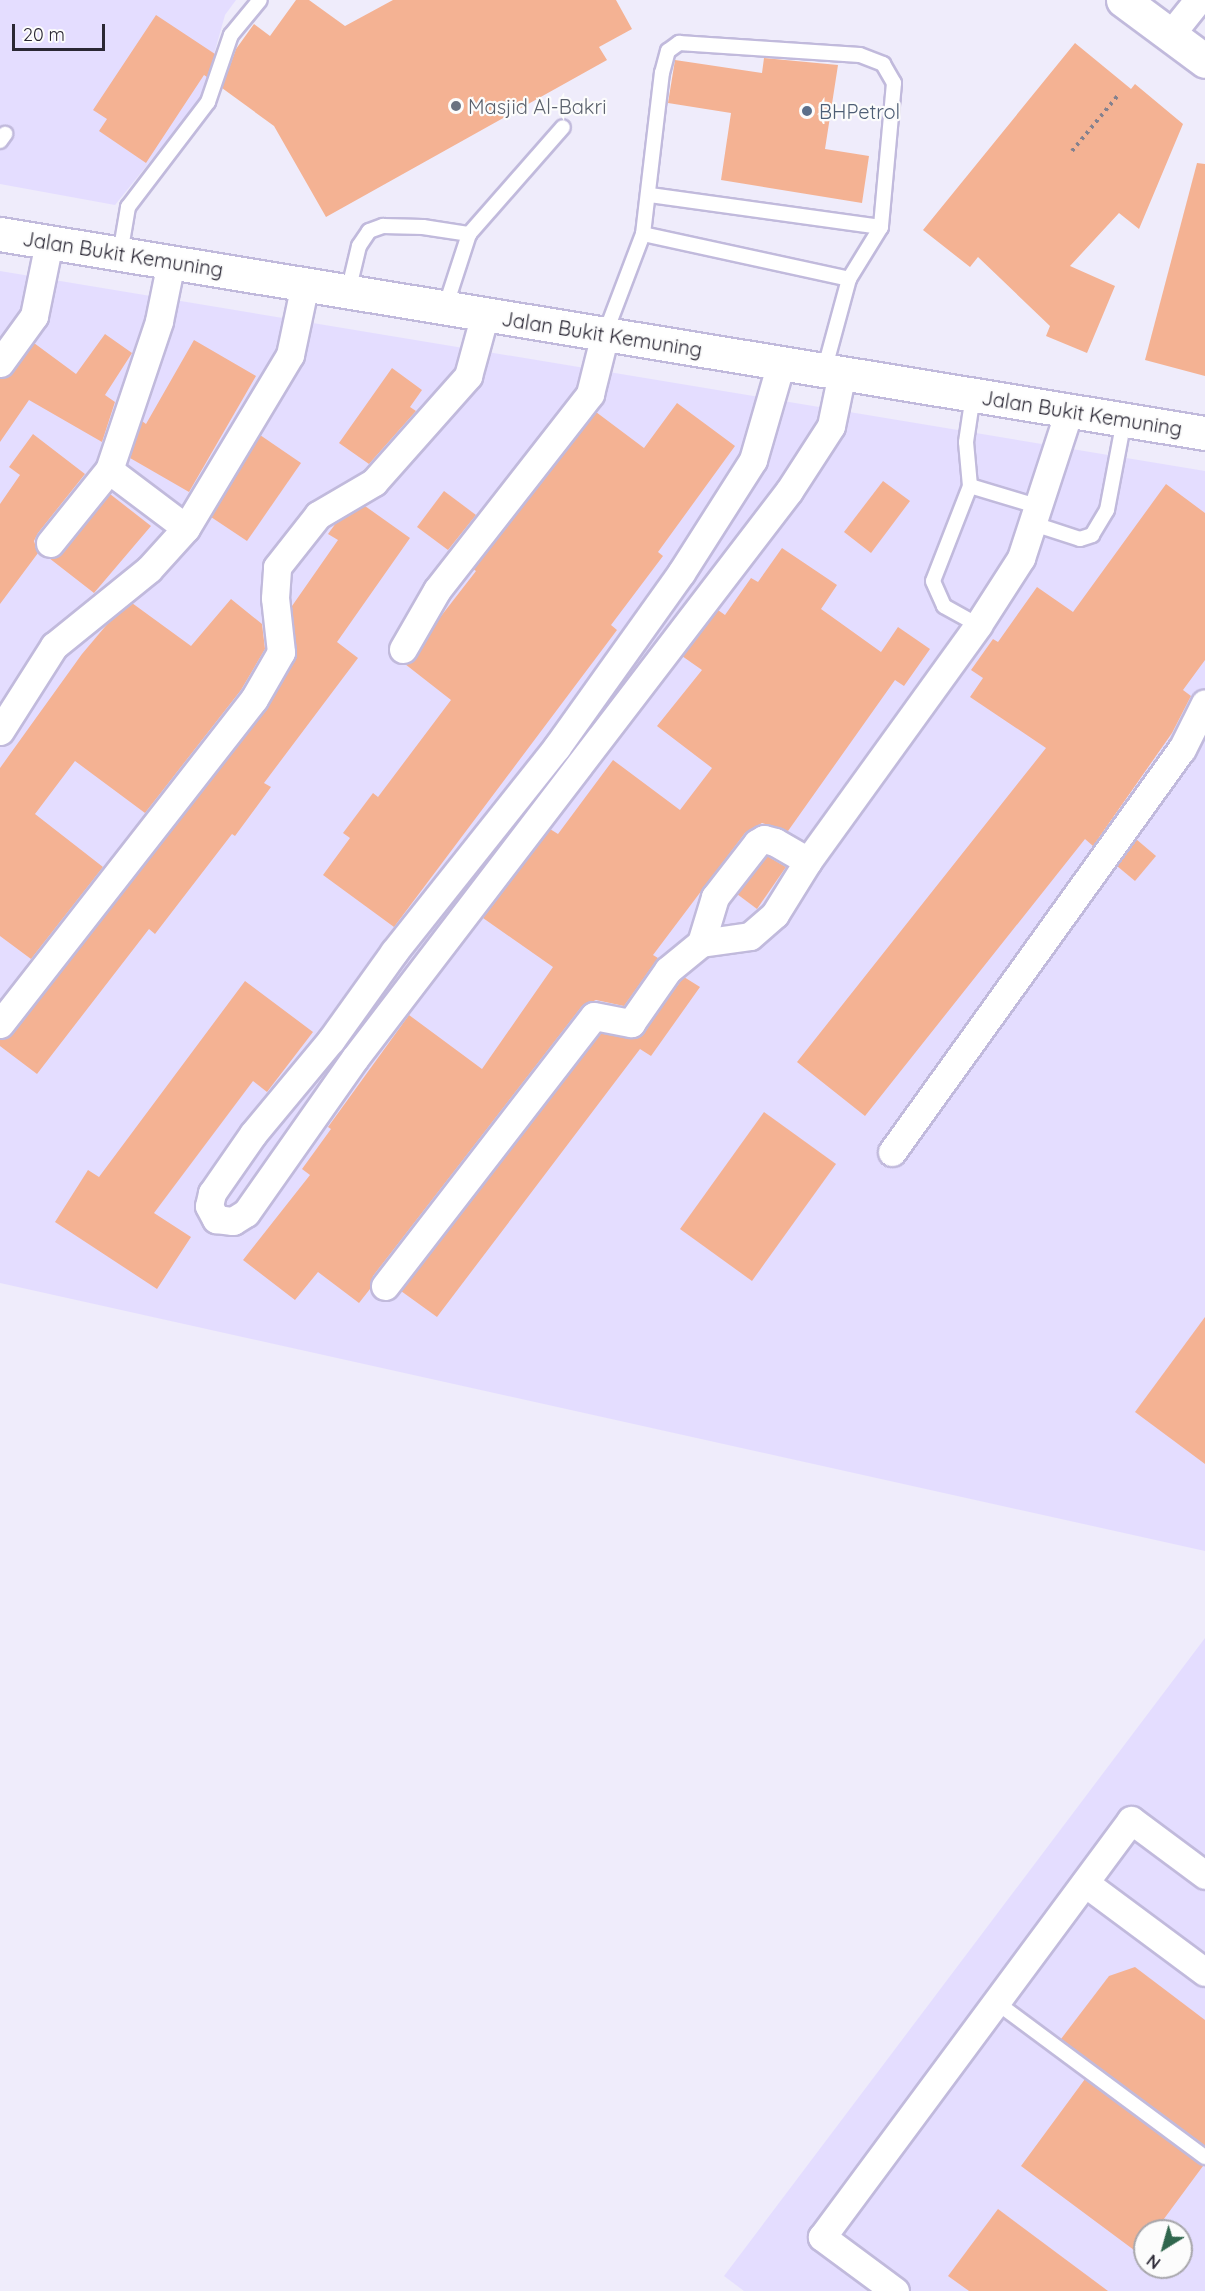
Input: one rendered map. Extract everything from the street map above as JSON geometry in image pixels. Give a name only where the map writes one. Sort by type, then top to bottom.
[{"type":"main road","points":[[1123,0],[1205,61]]},
{"type":"main road","name":"Jalan Bukit Kemuning","points":[[0,234],[1205,433]]},
{"type":"street","points":[[1170,35],[1198,0]]},
{"type":"street","points":[[0,363],[34,316],[49,242]]},
{"type":"street","points":[[50,543],[109,470],[159,321],[171,262]]},
{"type":"street","points":[[0,731],[54,646],[148,569],[186,528],[290,355],[305,284]]},
{"type":"street","points":[[0,1024],[254,699],[281,652],[275,598],[277,567],[318,515],[374,482],[468,376],[485,314]]},
{"type":"street","points":[[403,649],[437,590],[590,394],[605,334]]},
{"type":"street","points":[[781,363],[753,460],[681,573],[557,747],[394,952],[331,1040],[253,1134],[212,1193],[209,1206],[216,1219],[234,1221],[246,1213],[355,1058],[816,454],[831,426],[833,372]]},
{"type":"street","points":[[385,1286],[594,1016],[631,1023],[668,970],[701,943],[750,936],[775,914],[808,861],[978,625],[1022,558],[1069,411]]},
{"type":"street","points":[[109,470],[186,528]]},
{"type":"street","points":[[892,1152],[1182,749],[1205,703]]},
{"type":"street","points":[[701,943],[715,897],[757,843],[764,839],[775,842],[808,861]]},
{"type":"street","points":[[331,1040],[355,1058]]},
{"type":"street","points":[[895,2291],[822,2237],[1131,1820],[1205,1875]]},
{"type":"street","points":[[1085,1883],[1205,1972]]},
{"type":"lane","points":[[120,254],[129,207],[208,102],[231,35],[260,0]]},
{"type":"lane","points":[[605,334],[643,234],[650,195],[662,73],[668,51],[679,43],[860,55],[883,64],[894,83],[881,227],[849,279],[833,372]]},
{"type":"lane","points":[[445,308],[469,234],[563,127]]},
{"type":"lane","points":[[650,195],[881,227]]},
{"type":"lane","points":[[348,292],[359,246],[369,231],[383,226],[423,226],[469,234]]},
{"type":"lane","points":[[643,234],[849,279]]},
{"type":"lane","points":[[973,395],[966,442],[970,486],[933,581],[944,606],[978,625]]},
{"type":"lane","points":[[970,486],[1037,515],[1080,539],[1092,535],[1107,510],[1124,420]]},
{"type":"lane","points":[[996,2002],[1205,2157]]},
{"type":"path","points":[[1072,151],[1119,94]]},
{"type":"shaded area","points":[[0,0],[236,0],[225,15],[202,97],[115,205],[0,184]]},
{"type":"shaded area","points":[[0,271],[1205,471],[1205,1551],[0,1283]]},
{"type":"shaded area","points":[[1205,1638],[1205,2291],[744,2291],[724,2276]]},
{"type":"building","points":[[296,0],[309,0],[345,26],[393,0],[616,0],[632,29],[599,47],[607,60],[326,217],[274,126],[222,88],[236,49],[254,24],[270,36]]},
{"type":"building","points":[[156,15],[215,54],[207,77],[204,75],[146,163],[99,131],[107,119],[93,110]]},
{"type":"building","points":[[1075,43],[1131,89],[1135,84],[1183,124],[1139,229],[1119,213],[1070,266],[1115,286],[1087,353],[1046,336],[1050,326],[978,257],[970,267],[923,230]]},
{"type":"building","points":[[764,58],[838,65],[825,149],[869,156],[862,203],[721,180],[731,113],[668,103],[675,60],[762,73]]},
{"type":"building","points":[[1197,163],[1205,164],[1205,376],[1145,360]]},
{"type":"building","points":[[105,334],[132,353],[105,395],[115,402],[102,442],[29,400],[0,442],[0,379],[12,373],[34,343],[76,374]]},
{"type":"building","points":[[194,340],[256,376],[189,492],[130,458],[142,421],[146,424]]},
{"type":"building","points":[[392,368],[422,390],[410,407],[416,411],[369,464],[339,443]]},
{"type":"building","points":[[677,403],[735,446],[658,552],[663,556],[611,625],[617,630],[394,927],[323,875],[350,838],[343,833],[373,793],[378,797],[451,700],[405,664],[416,657],[438,620],[476,571],[473,569],[596,412],[644,448]]},
{"type":"building","points":[[33,434],[85,474],[38,533],[34,541],[38,553],[0,604],[0,504],[20,475],[9,467]]},
{"type":"building","points":[[260,435],[301,463],[247,541],[211,517]]},
{"type":"building","points":[[883,481],[910,501],[871,553],[844,532]]},
{"type":"building","points":[[1166,484],[1205,513],[1205,660],[1183,690],[1191,696],[1172,733],[1093,846],[1085,839],[865,1116],[797,1062],[1046,748],[970,697],[983,678],[971,670],[993,639],[998,642],[1037,587],[1073,612]]},
{"type":"building","points":[[444,491],[476,515],[448,550],[417,527]]},
{"type":"building","points":[[110,494],[151,526],[94,593],[49,558],[62,553]]},
{"type":"building","points":[[365,506],[410,538],[337,642],[358,658],[264,783],[271,787],[235,836],[232,834],[155,934],[149,929],[37,1074],[0,1046],[0,1039],[12,1034],[266,709],[295,659],[292,606],[338,540],[328,534],[336,523]]},
{"type":"building","points":[[782,548],[837,585],[821,609],[881,652],[898,627],[930,649],[904,686],[895,680],[788,831],[762,823],[745,833],[653,955],[658,958],[624,1006],[596,1000],[582,1006],[373,1276],[370,1289],[359,1303],[318,1272],[295,1300],[243,1260],[310,1175],[302,1169],[331,1129],[328,1127],[409,1015],[482,1069],[553,967],[483,918],[550,829],[558,834],[613,760],[680,810],[712,768],[657,726],[702,670],[682,656],[718,610],[725,615],[751,578],[758,582]]},
{"type":"building","points":[[231,599],[262,624],[265,649],[241,690],[145,813],[75,761],[35,814],[103,867],[31,959],[0,936],[0,768],[82,654],[109,622],[132,603],[191,646]]},
{"type":"building","points":[[1136,839],[1156,856],[1135,881],[1117,866]]},
{"type":"building","points":[[767,856],[786,867],[757,909],[737,894]]},
{"type":"building","points":[[684,977],[700,987],[651,1056],[640,1049],[437,1317],[401,1291],[601,1033],[638,1037]]},
{"type":"building","points":[[245,981],[313,1032],[267,1092],[253,1081],[154,1213],[191,1237],[157,1289],[55,1222],[88,1170],[99,1177]]},
{"type":"building","points":[[764,1112],[836,1164],[752,1281],[680,1229]]},
{"type":"building","points":[[1205,1317],[1205,1464],[1135,1412]]},
{"type":"building","points":[[1135,1967],[1205,2020],[1205,2146],[1061,2039],[1109,1976]]},
{"type":"building","points":[[1085,2079],[1203,2166],[1164,2219],[1133,2219],[1133,2249],[1021,2166]]},
{"type":"building","points":[[998,2209],[1108,2291],[969,2291],[948,2276]]},
{"type":"place","name":"Masjid Al-Bakri","points":[[456,106]]},
{"type":"place","name":"BHPetrol","points":[[807,111]]}]
